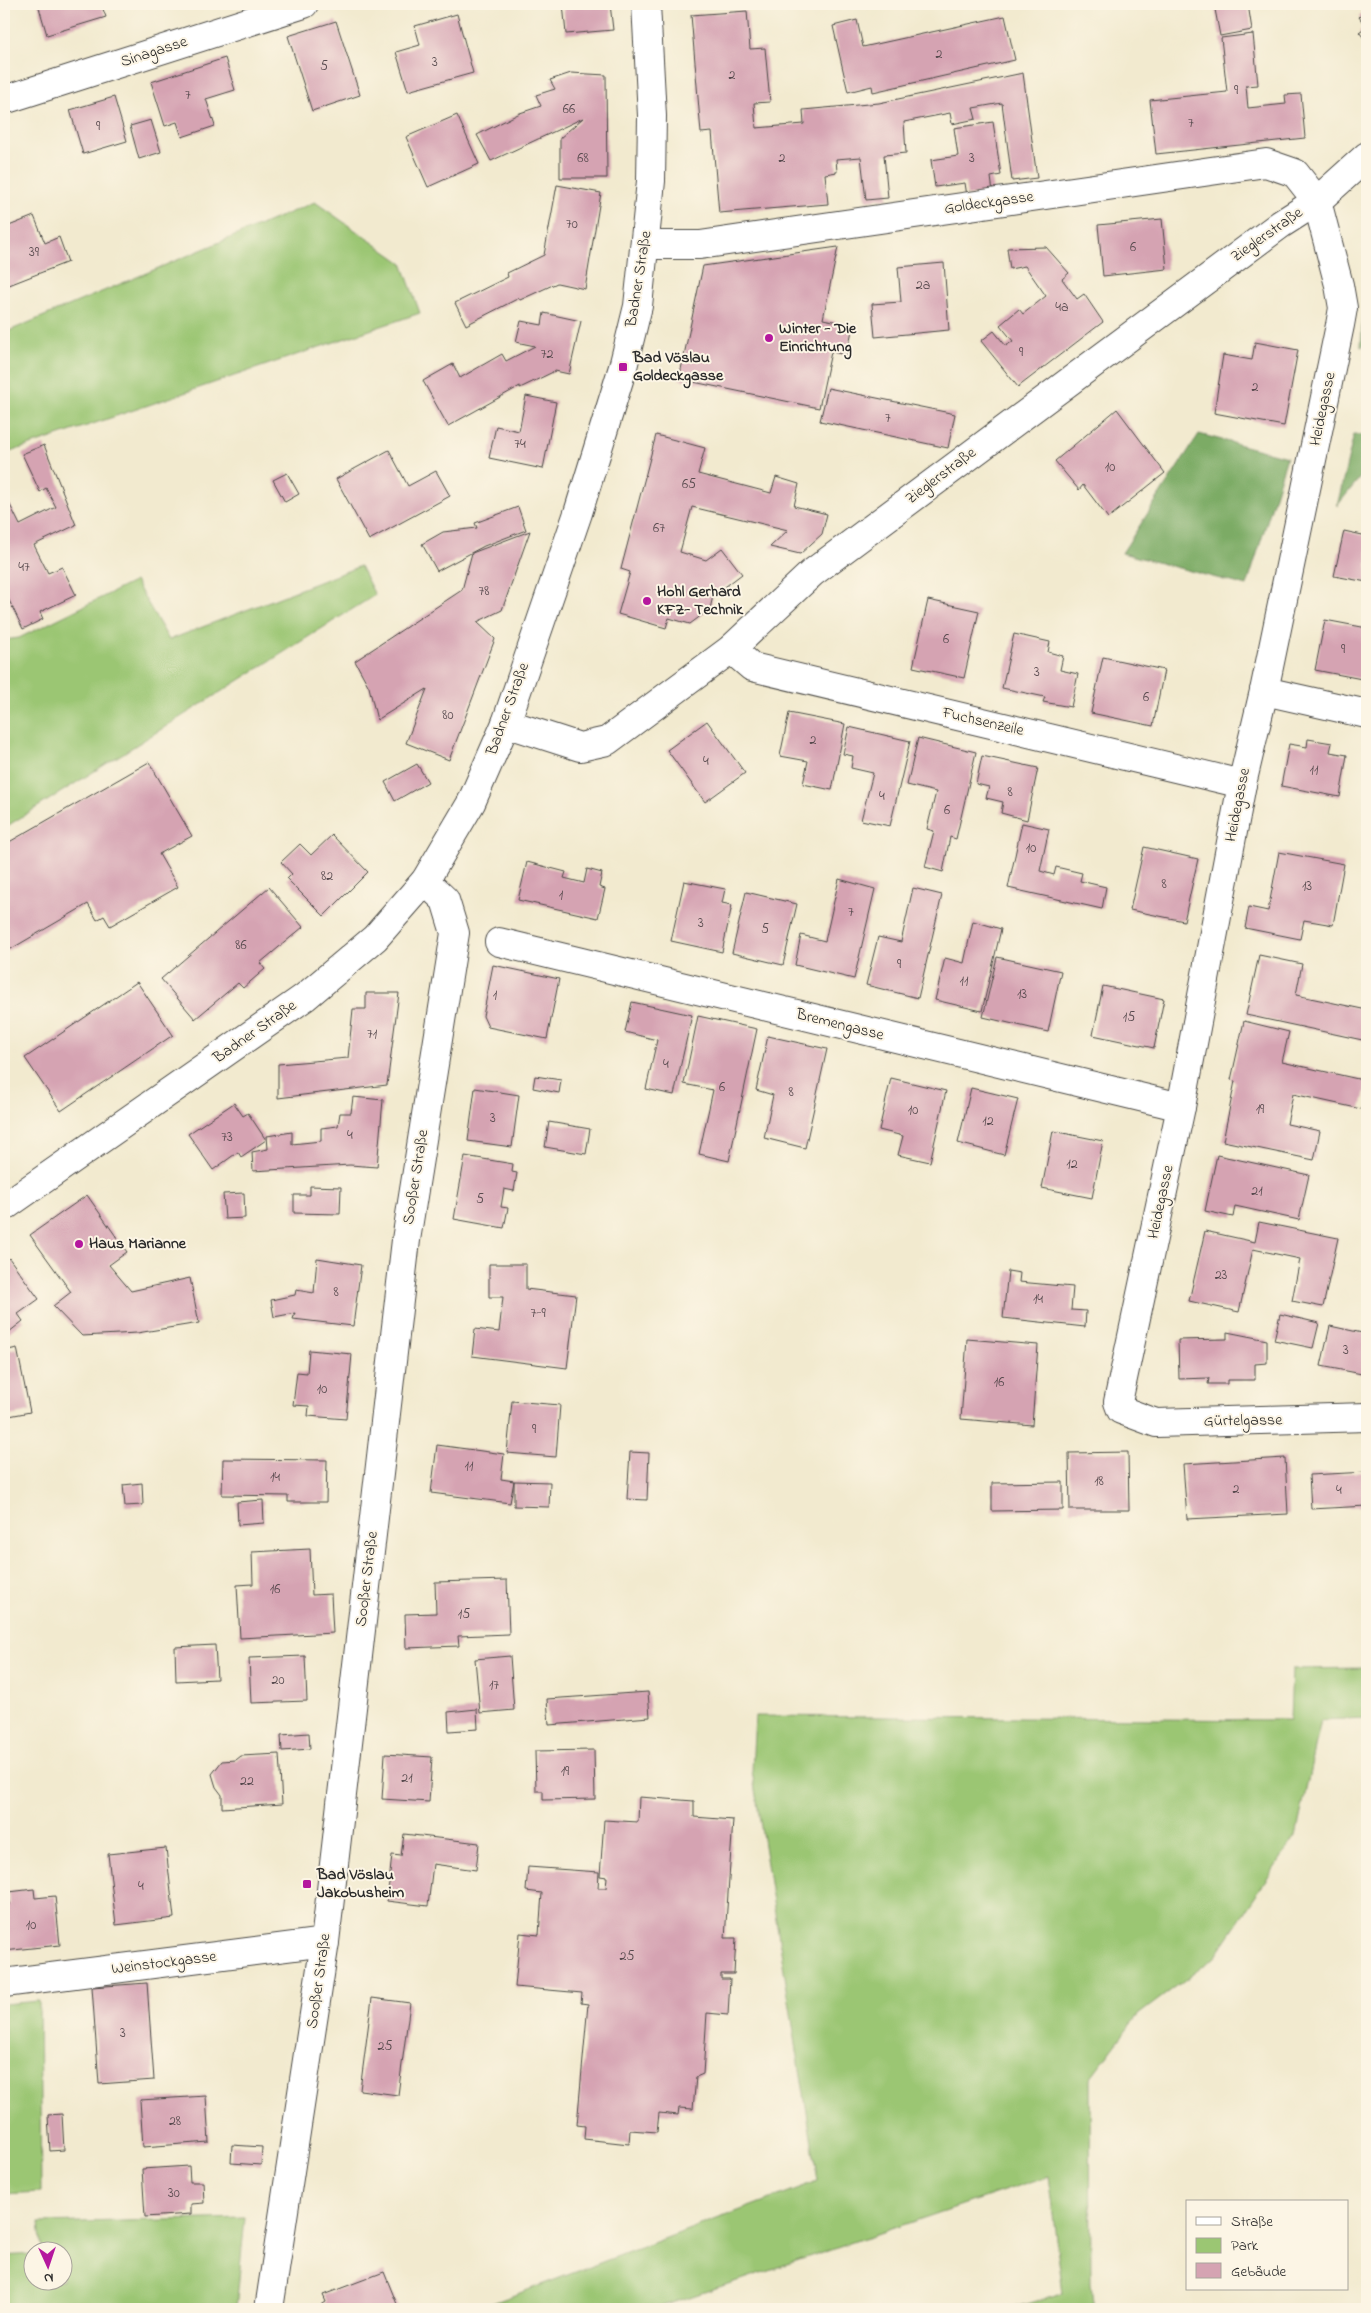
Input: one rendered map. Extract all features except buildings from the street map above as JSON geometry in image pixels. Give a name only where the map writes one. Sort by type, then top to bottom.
[{"type":"street","name":"Sinagasse","points":[[4,100],[304,4]]},
{"type":"street","name":"Badner Straße","points":[[4,1207],[305,997],[375,938],[425,881],[471,803],[506,723],[578,513],[623,366],[638,306],[646,245],[651,181],[652,116],[646,4]]},
{"type":"street","name":"Zieglerstraße","points":[[506,723],[580,747],[607,741],[731,649],[812,573],[1281,224],[1317,201],[1367,156]]},
{"type":"street","name":"Goldeckgasse","points":[[646,245],[700,245],[1266,163],[1295,173],[1317,201]]},
{"type":"street","name":"Heidegasse","points":[[1121,1410],[1118,1402],[1181,1108],[1242,784],[1264,690],[1343,308],[1317,201]]},
{"type":"street","name":"Fuchsenzeile","points":[[731,649],[752,667],[1242,784]]},
{"type":"street","points":[[1264,690],[1367,714]]},
{"type":"street","name":"Sooßer Straße","points":[[271,2298],[325,1942],[406,1240],[455,933],[445,900],[425,881]]},
{"type":"street","name":"Bremengasse","points":[[499,942],[1181,1108]]},
{"type":"street","name":"Gürtelgasse","points":[[1121,1410],[1156,1423],[1367,1417]]},
{"type":"street","name":"Weinstockgasse","points":[[4,1984],[325,1942]]},
{"type":"green space","points":[[315,202],[402,263],[420,313],[4,454],[4,333]]},
{"type":"green space","points":[[1366,237],[1367,344],[1361,347]]},
{"type":"green space","points":[[1199,434],[1287,457],[1247,586],[1122,553]]},
{"type":"green space","points":[[1354,434],[1367,436],[1367,469],[1337,506]]},
{"type":"green space","points":[[360,566],[375,595],[4,828],[4,640],[19,638],[135,581],[169,640]]},
{"type":"green space","points":[[1367,1668],[1367,1718],[1321,1720],[1296,1836],[1214,1958],[1138,2015],[1090,2078],[1091,2284],[1094,2309],[1009,2309],[1063,2293],[1048,2176],[654,2309],[477,2309],[818,2181],[752,1771],[755,1716],[1290,1720],[1292,1669]]},
{"type":"green space","points":[[39,2001],[41,2192],[4,2194],[4,2004]]},
{"type":"green space","points":[[245,2218],[236,2309],[4,2309],[4,2256],[22,2255],[22,2290],[72,2290],[72,2240],[41,2240],[39,2223]]},
{"type":"place","name":"Winter - Die Einrichtung","points":[[769,338]]},
{"type":"place","name":"Bad Vöslau Goldeckgasse","points":[[623,367]]},
{"type":"place","name":"Hohl Gerhard KFZ- Technik","points":[[647,601]]},
{"type":"place","name":"Haus Marianne","points":[[79,1244]]},
{"type":"place","name":"Bad Vöslau Jakobusheim","points":[[307,1884]]}]
